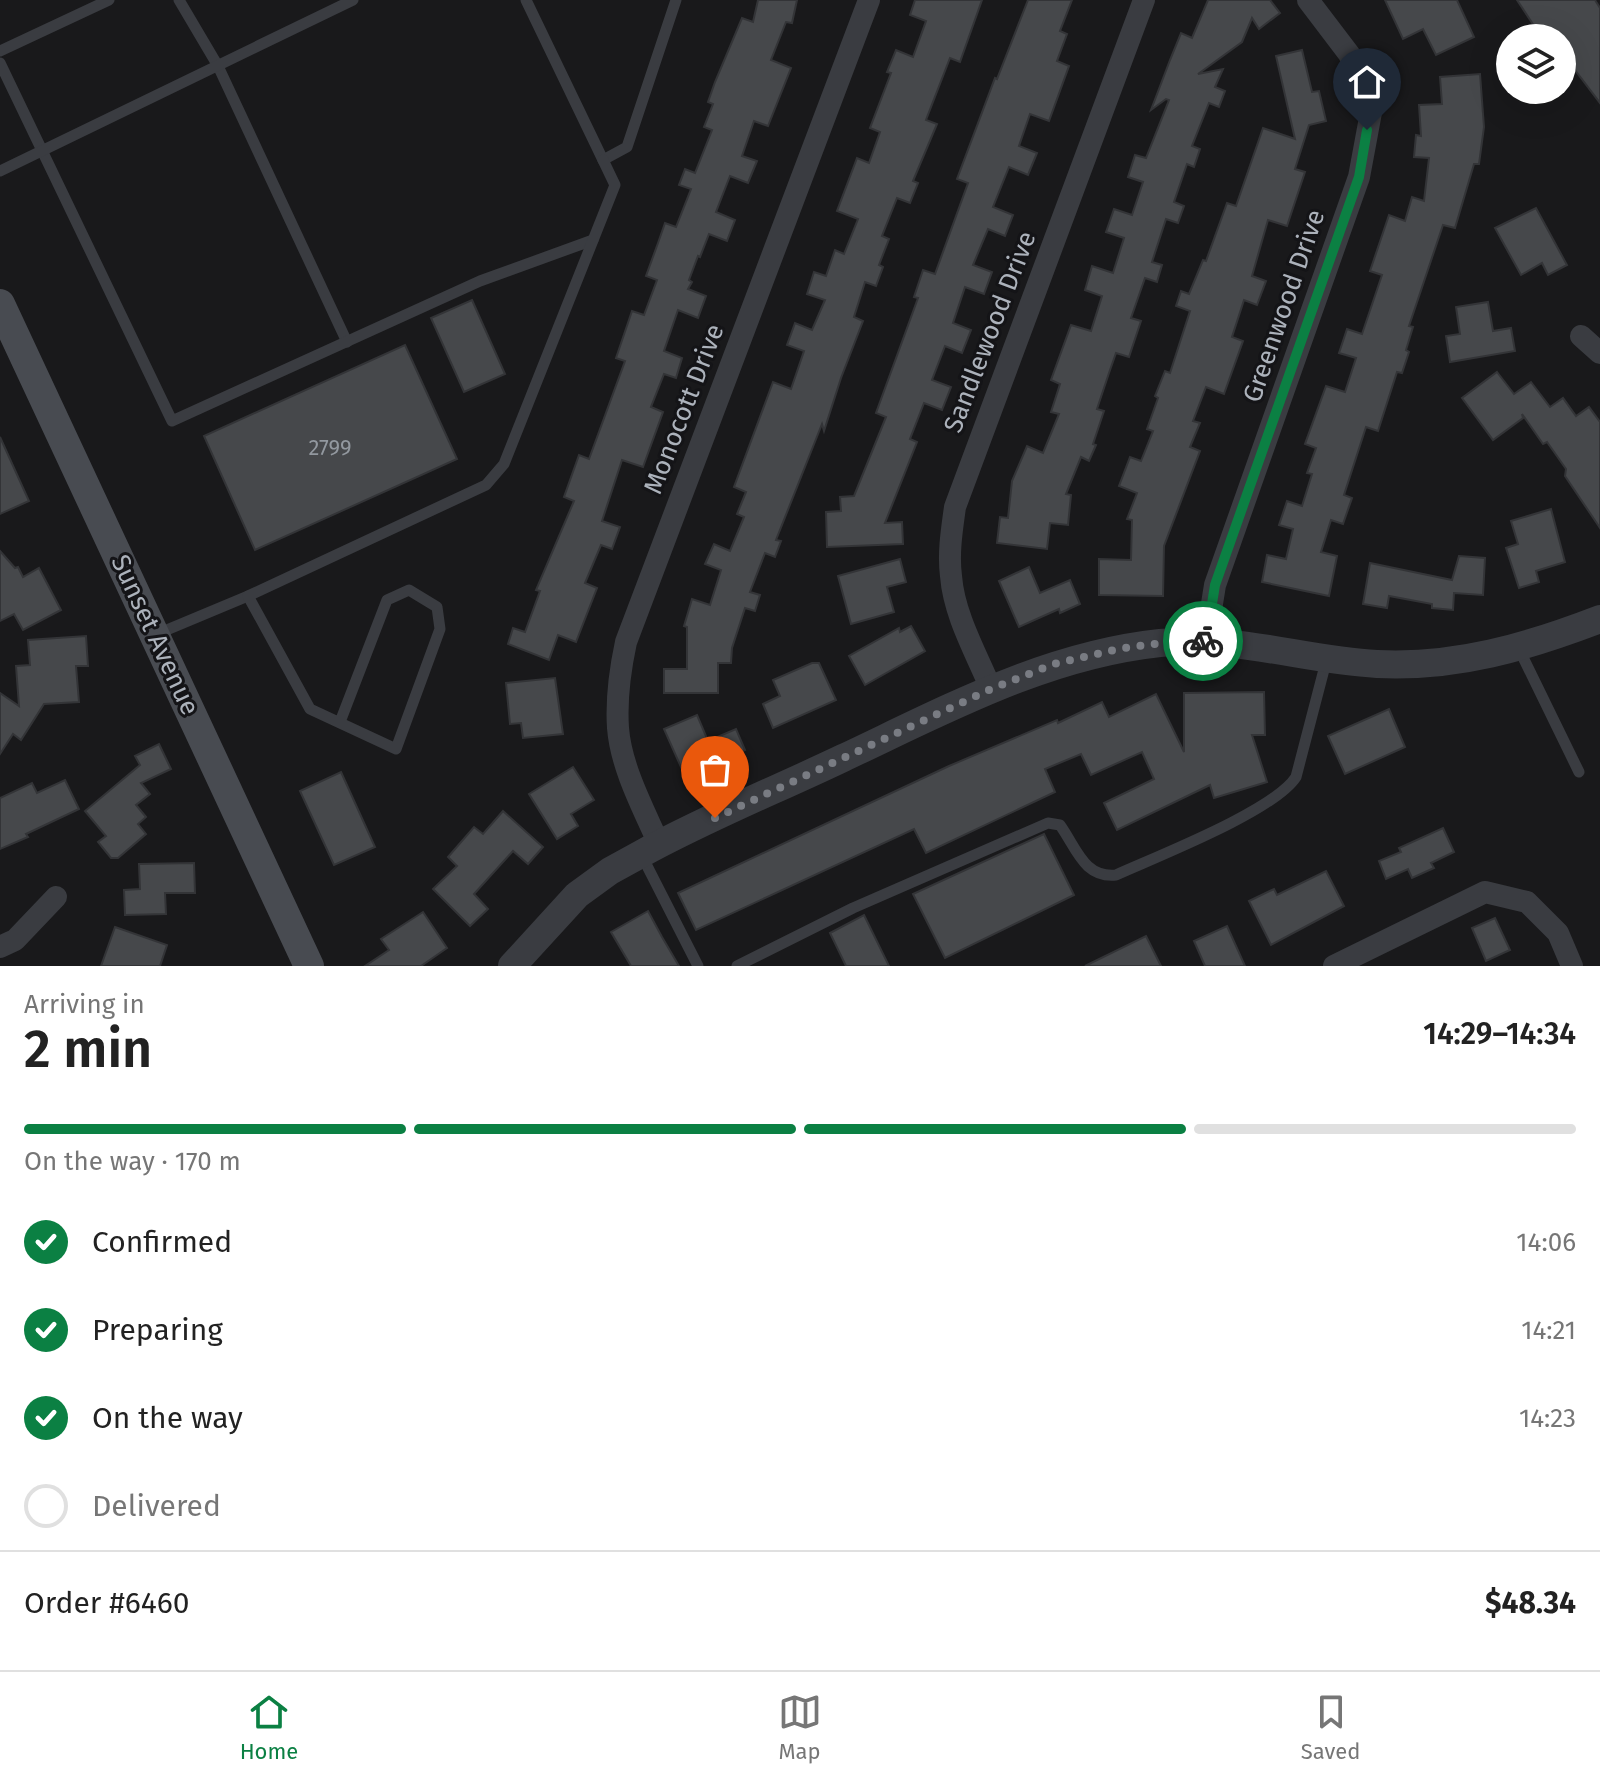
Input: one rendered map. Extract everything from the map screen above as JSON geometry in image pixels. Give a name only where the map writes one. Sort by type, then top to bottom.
[{"type":"main road","name":"Sunset Avenue","points":[[0,304],[309,966]]},
{"type":"street","name":"Monocott Drive","points":[[650,849],[618,730],[618,681],[626,642],[869,0]]},
{"type":"street","name":"Sandlewood Drive","points":[[991,689],[961,617],[951,578],[955,507],[1144,0]]},
{"type":"street","name":"Greenwood Drive","points":[[1206,641],[1215,585],[1359,177],[1372,107],[1349,54],[1308,0]]},
{"type":"street","points":[[1581,336],[1600,353]]},
{"type":"street","points":[[512,966],[577,895],[610,871],[650,849],[991,689],[1054,664],[1118,649],[1206,641],[1247,643],[1375,664],[1436,664],[1519,648],[1600,619]]},
{"type":"street","points":[[1334,966],[1485,892],[1527,902],[1558,933],[1572,966]]},
{"type":"street","points":[[0,947],[15,940],[56,897]]},
{"type":"lane","points":[[0,51],[109,0]]},
{"type":"lane","points":[[179,0],[218,66],[347,342]]},
{"type":"lane","points":[[0,171],[353,0]]},
{"type":"lane","points":[[155,635],[248,596],[486,485],[504,464],[615,185],[526,0]]},
{"type":"lane","points":[[603,160],[627,147],[676,0]]},
{"type":"lane","points":[[0,63],[172,421],[480,281],[593,240]]},
{"type":"lane","points":[[248,596],[310,709],[396,749],[440,629],[437,607],[409,590],[387,600],[340,722]]},
{"type":"lane","points":[[1519,648],[1579,772]]},
{"type":"lane","points":[[737,966],[853,908],[1048,823],[1060,825],[1087,867],[1103,876],[1116,875],[1256,810],[1289,788],[1296,777],[1327,657]]},
{"type":"lane","points":[[650,849],[698,966]]},
{"type":"building","points":[[758,0],[797,0],[792,23],[786,22],[771,60],[791,68],[768,126],[754,121],[742,156],[757,161],[748,183],[730,176],[716,212],[735,220],[727,241],[709,234],[689,280],[692,282],[688,289],[706,296],[698,318],[678,310],[664,351],[682,358],[676,378],[664,374],[651,407],[663,412],[643,467],[622,460],[602,521],[620,527],[612,549],[601,545],[585,583],[597,588],[576,642],[558,635],[549,660],[508,644],[513,628],[525,632],[540,591],[536,590],[574,501],[564,497],[579,455],[589,459],[625,361],[616,358],[632,311],[644,315],[657,280],[646,276],[665,223],[676,227],[691,189],[679,185],[685,169],[695,173],[712,130],[704,127],[713,104],[708,102],[715,82],[742,18],[753,22]]},
{"type":"building","points":[[915,0],[982,0],[960,62],[950,58],[926,120],[937,124],[913,181],[918,183],[910,203],[897,198],[882,236],[889,239],[879,265],[883,267],[876,286],[865,282],[854,317],[863,321],[824,431],[822,424],[776,540],[781,541],[775,557],[765,553],[750,592],[760,595],[755,611],[745,608],[732,648],[731,663],[718,663],[718,693],[664,693],[664,669],[687,669],[687,627],[684,626],[692,599],[710,605],[721,570],[705,564],[714,544],[730,551],[744,517],[737,514],[746,492],[734,487],[773,382],[791,389],[804,351],[787,345],[795,323],[812,330],[825,300],[807,294],[814,272],[826,276],[835,250],[844,254],[858,219],[837,211],[857,158],[869,163],[880,132],[870,128],[891,73],[887,72],[896,50],[913,57],[926,21],[910,15]]},
{"type":"building","points":[[1028,0],[1072,0],[1060,31],[1067,34],[1057,61],[1069,66],[1049,121],[1030,114],[1019,146],[1037,153],[1028,175],[1009,167],[993,207],[1013,215],[1005,236],[988,229],[973,265],[992,272],[984,294],[965,287],[953,323],[971,330],[962,353],[945,346],[932,380],[951,387],[942,410],[924,403],[910,439],[917,442],[885,523],[902,522],[903,544],[827,547],[826,512],[841,511],[840,497],[854,496],[886,417],[876,413],[918,298],[914,297],[923,270],[935,274],[968,183],[957,179]]},
{"type":"building","points":[[1208,0],[1270,0],[1280,13],[1259,29],[1252,18],[1242,42],[1198,74],[1223,69],[1215,87],[1225,91],[1219,107],[1209,103],[1192,146],[1200,149],[1194,167],[1187,164],[1174,202],[1184,206],[1178,223],[1166,219],[1152,262],[1162,265],[1157,282],[1145,278],[1131,318],[1141,321],[1129,357],[1116,353],[1097,409],[1104,411],[1093,444],[1096,445],[1089,461],[1081,457],[1066,494],[1071,495],[1068,525],[1050,523],[1047,549],[997,543],[1000,517],[1008,518],[1012,481],[1027,446],[1043,453],[1059,414],[1051,412],[1060,384],[1051,380],[1071,325],[1091,331],[1102,296],[1085,290],[1092,266],[1113,273],[1124,238],[1106,232],[1114,209],[1132,215],[1143,182],[1128,177],[1135,155],[1146,158],[1169,100],[1151,110],[1170,60],[1181,33],[1192,38]]},
{"type":"building","points":[[1385,0],[1457,0],[1474,37],[1436,55],[1423,29],[1403,39]]},
{"type":"building","points":[[1517,0],[1595,0],[1600,8],[1600,103],[1576,71],[1576,24],[1533,24]]},
{"type":"building","points":[[1302,50],[1312,92],[1319,91],[1326,121],[1309,125],[1295,169],[1305,172],[1287,226],[1268,220],[1252,276],[1266,281],[1257,305],[1244,300],[1232,337],[1243,341],[1224,394],[1206,387],[1193,421],[1200,423],[1190,447],[1200,451],[1164,546],[1163,596],[1099,595],[1099,559],[1131,560],[1132,520],[1127,519],[1137,493],[1119,486],[1130,457],[1141,461],[1153,431],[1147,429],[1158,398],[1155,396],[1165,371],[1170,373],[1190,311],[1176,306],[1181,291],[1189,294],[1203,260],[1206,261],[1227,203],[1236,206],[1263,128],[1295,139],[1276,56]]},
{"type":"building","points":[[1480,74],[1484,127],[1479,164],[1474,164],[1455,228],[1443,225],[1409,326],[1413,327],[1406,350],[1409,352],[1402,373],[1397,372],[1378,431],[1366,427],[1344,495],[1352,498],[1343,524],[1331,520],[1321,552],[1337,556],[1329,596],[1262,582],[1267,555],[1286,559],[1293,529],[1279,525],[1287,501],[1302,506],[1312,474],[1307,473],[1316,448],[1305,444],[1326,386],[1345,392],[1356,358],[1339,353],[1347,329],[1362,334],[1382,275],[1370,271],[1389,215],[1405,221],[1412,197],[1424,201],[1429,158],[1414,157],[1416,135],[1421,136],[1419,105],[1442,104],[1440,77]]},
{"type":"building","points":[[1536,208],[1567,265],[1548,275],[1542,263],[1521,275],[1495,228]]},
{"type":"building","points":[[472,300],[505,374],[464,392],[431,318]]},
{"type":"building","points":[[1488,302],[1493,331],[1511,328],[1515,351],[1450,362],[1446,336],[1460,334],[1456,307]]},
{"type":"building","points":[[405,345],[457,459],[255,550],[204,436]]},
{"type":"building","points":[[1497,372],[1514,394],[1531,382],[1550,407],[1563,398],[1576,416],[1589,407],[1600,422],[1600,528],[1565,476],[1566,469],[1522,414],[1523,418],[1493,440],[1462,398]]},
{"type":"building","points":[[0,437],[29,501],[0,514]]},
{"type":"building","points":[[1551,509],[1565,562],[1536,571],[1539,582],[1519,588],[1506,548],[1518,544],[1511,521]]},
{"type":"building","points":[[0,551],[15,568],[18,567],[23,577],[39,568],[61,610],[23,630],[14,614],[0,621]]},
{"type":"building","points":[[1459,556],[1485,558],[1483,595],[1454,593],[1453,610],[1432,608],[1432,604],[1389,596],[1387,608],[1363,604],[1370,563],[1452,580]]},
{"type":"building","points":[[900,559],[906,582],[887,587],[894,612],[851,624],[838,576]]},
{"type":"building","points":[[1029,567],[1040,593],[1070,580],[1080,604],[1060,613],[1059,609],[1019,627],[999,581]]},
{"type":"building","points":[[911,626],[925,651],[865,685],[849,656],[899,628],[900,632]]},
{"type":"building","points":[[86,636],[88,666],[76,666],[79,702],[44,704],[21,740],[13,734],[0,754],[0,693],[19,706],[16,666],[30,665],[28,640]]},
{"type":"building","points":[[812,663],[819,663],[836,700],[773,728],[763,704],[780,696],[773,680]]},
{"type":"building","points":[[555,678],[563,734],[523,738],[521,723],[510,724],[506,683]]},
{"type":"building","points":[[1264,692],[1265,735],[1252,735],[1267,782],[1214,798],[1210,785],[1117,830],[1104,803],[1154,779],[1142,752],[1091,775],[1081,754],[1045,769],[1055,792],[926,853],[914,829],[696,930],[678,893],[949,766],[1102,702],[1109,717],[1156,694],[1184,752],[1184,693]]},
{"type":"building","points":[[1389,709],[1405,747],[1345,774],[1328,736]]},
{"type":"building","points":[[697,715],[708,741],[736,729],[745,750],[685,776],[664,729]]},
{"type":"building","points":[[159,744],[171,769],[141,783],[150,794],[136,805],[146,817],[138,824],[146,834],[118,858],[111,858],[98,842],[106,836],[85,811],[140,765],[135,756]]},
{"type":"building","points":[[573,767],[594,800],[571,814],[578,826],[557,839],[529,794]]},
{"type":"building","points":[[341,772],[375,847],[334,865],[300,791]]},
{"type":"building","points":[[65,780],[79,809],[0,849],[0,798],[32,783],[37,793]]},
{"type":"building","points":[[503,811],[543,847],[528,864],[513,851],[474,894],[488,909],[470,926],[433,889],[457,866],[448,857],[474,827],[483,834]]},
{"type":"building","points":[[1443,828],[1454,852],[1431,863],[1434,868],[1412,878],[1408,869],[1386,879],[1379,861]]},
{"type":"building","points":[[1044,834],[1074,895],[945,958],[913,894]]},
{"type":"building","points":[[194,863],[195,893],[165,893],[166,914],[125,915],[124,890],[140,889],[139,864]]},
{"type":"building","points":[[1326,871],[1344,906],[1271,945],[1249,901],[1274,889],[1277,895]]},
{"type":"building","points":[[648,911],[679,966],[631,966],[611,932]]},
{"type":"building","points":[[423,912],[447,948],[421,966],[365,966],[389,950],[381,939]]},
{"type":"building","points":[[864,915],[889,966],[846,966],[830,933]]},
{"type":"building","points":[[1495,918],[1510,950],[1486,961],[1472,928]]},
{"type":"building","points":[[1227,926],[1245,966],[1205,966],[1194,941]]},
{"type":"building","points":[[115,927],[167,945],[160,966],[101,966]]},
{"type":"building","points":[[1146,936],[1161,966],[1085,966]]},
{"type":"way so far","points":[[715,818],[991,689],[1054,664],[1118,649],[1203,641]]},
{"type":"route","points":[[1203,641],[1206,641],[1215,585],[1359,177],[1367,130]]}]
